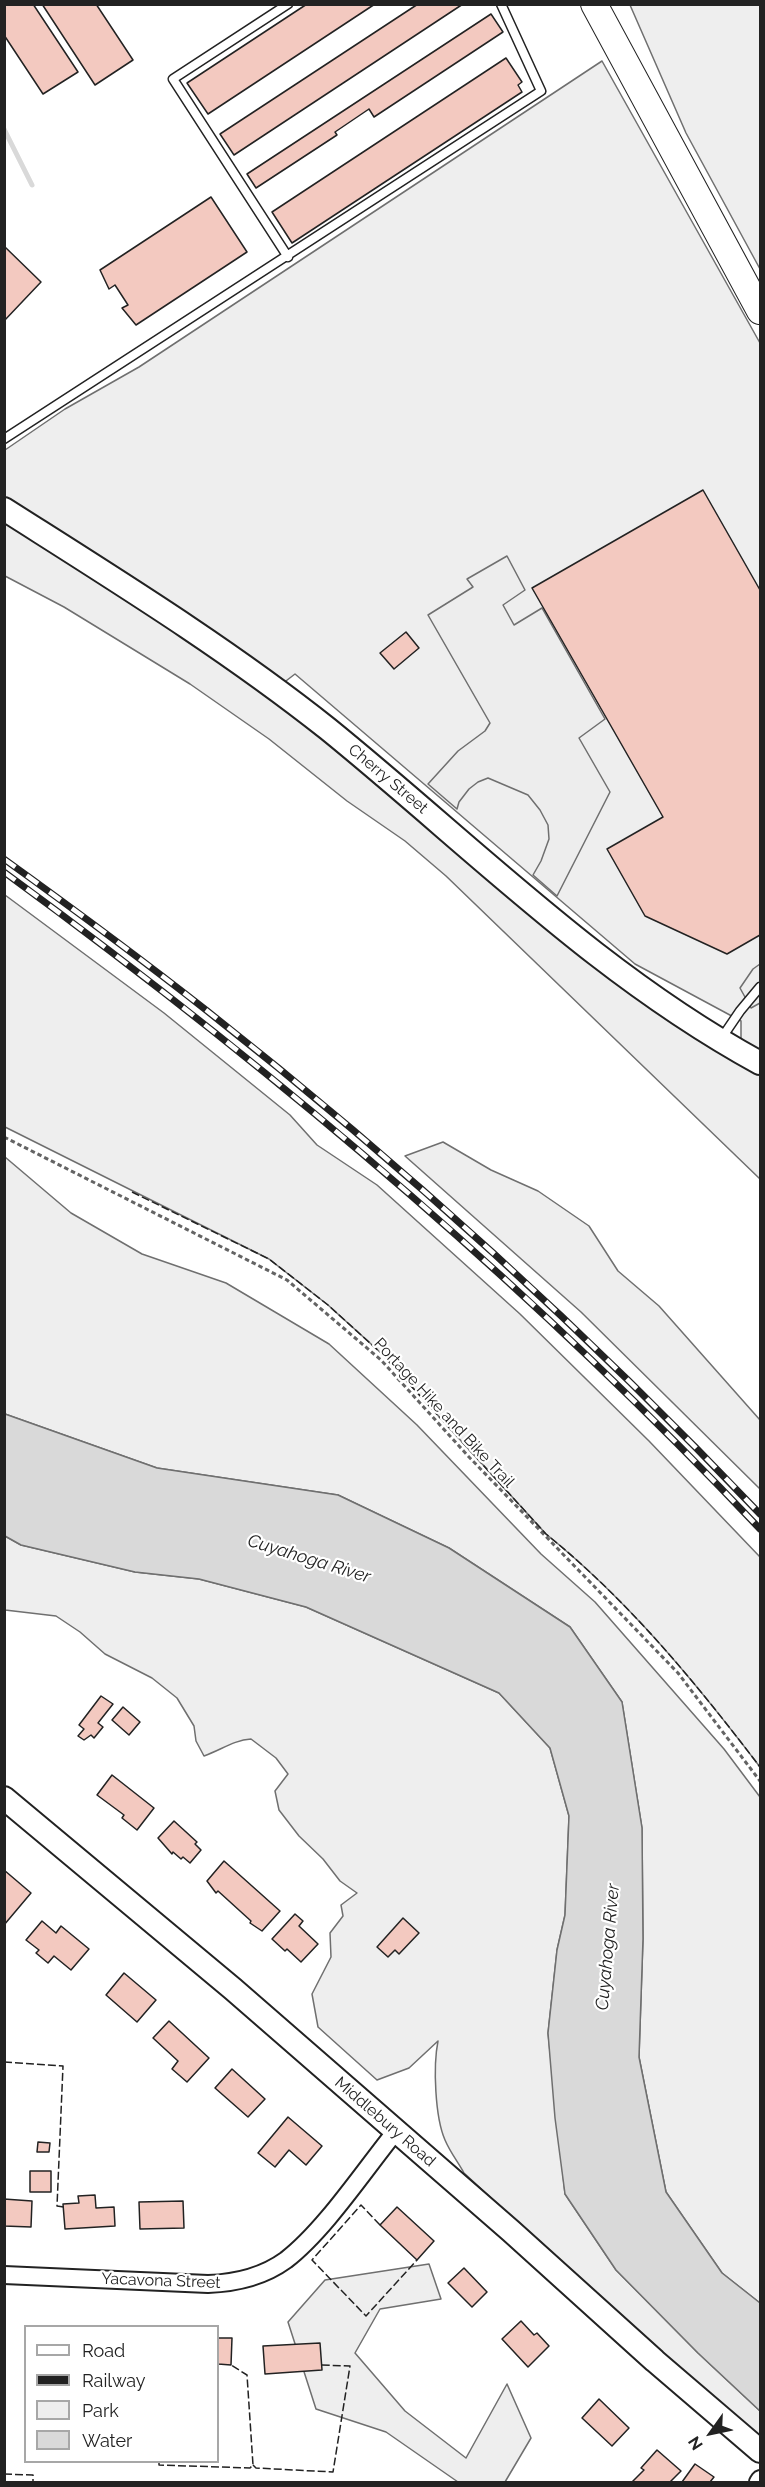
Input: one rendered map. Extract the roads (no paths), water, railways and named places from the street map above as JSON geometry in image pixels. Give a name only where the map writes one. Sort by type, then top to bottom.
[{"type":"main road","points":[[594,4],[760,311]]},
{"type":"main road","points":[[601,4],[610,31]]},
{"type":"street","name":"Cherry Street","points":[[4,509],[205,639],[275,688],[369,763],[606,964],[679,1015],[720,1041],[760,1062]]},
{"type":"street","name":"Middlebury Road","points":[[4,1798],[226,1983],[760,2451]]},
{"type":"street","name":"Yacavona Street","points":[[4,2274],[208,2284],[235,2281],[267,2271],[286,2259],[306,2241],[396,2131]]},
{"type":"lane","points":[[288,4],[173,79],[288,257]]},
{"type":"lane","points":[[4,439],[541,91],[501,4]]},
{"type":"lane","points":[[720,1041],[760,987]]},
{"type":"water","name":"Cuyahoga River","points":[[5,1414],[157,1468],[338,1495],[449,1548],[570,1627],[622,1702],[642,1828],[643,1939],[639,2057],[666,2192],[722,2273],[760,2303],[760,2411],[698,2353],[616,2270],[565,2194],[555,2118],[548,2033],[557,1950],[565,1915],[569,1816],[550,1748],[499,1693],[306,1607],[199,1579],[135,1572],[21,1545],[5,1536]]},
{"type":"waterway","points":[[4,129],[32,185]]},
{"type":"railway","points":[[4,859],[106,933],[206,1010],[423,1190],[629,1381],[760,1514]]},
{"type":"railway","points":[[4,872],[204,1024],[397,1184],[583,1352],[673,1439],[760,1529]]}]
